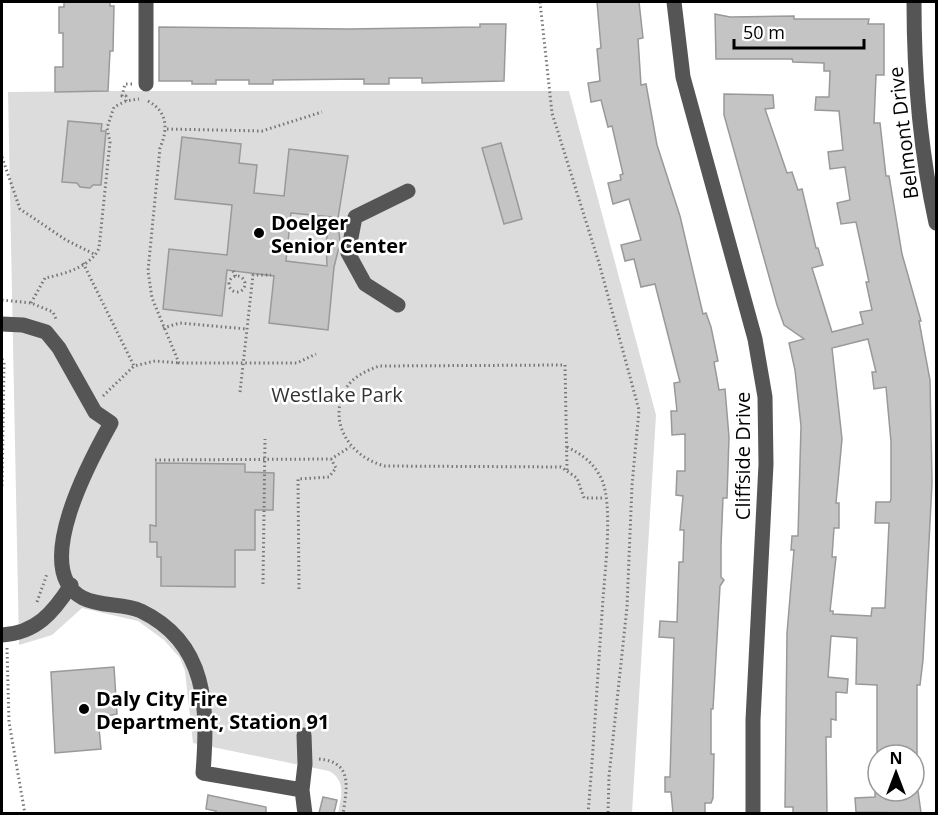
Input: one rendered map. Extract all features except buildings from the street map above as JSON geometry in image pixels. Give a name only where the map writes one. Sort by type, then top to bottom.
[{"type":"street","points":[[146,2],[146,84]]},
{"type":"street","name":"Cliffside Drive","points":[[674,2],[683,77],[754,339],[765,397],[766,464],[753,720],[753,813]]},
{"type":"street","name":"Belmont Drive","points":[[914,2],[916,93],[925,164],[936,223]]},
{"type":"street","points":[[398,305],[365,284],[348,253],[355,218],[408,191]]},
{"type":"street","points":[[2,324],[23,325],[46,332],[59,348],[95,412],[111,423],[82,474],[66,528],[63,572],[71,585],[81,597],[139,610],[166,626],[189,652],[197,671],[203,697],[205,745],[203,773],[302,790]]},
{"type":"street","points":[[4,635],[36,626],[55,611],[71,585]]},
{"type":"street","points":[[304,735],[302,790],[305,813]]},
{"type":"path","points":[[540,2],[552,113],[599,263],[639,410],[632,485],[627,607],[609,776],[608,813]]},
{"type":"path","points":[[31,303],[45,278],[68,273],[96,255],[99,248],[110,142],[107,128],[114,107],[126,101]]},
{"type":"path","points":[[179,363],[152,298],[148,271],[160,148],[167,129],[262,131],[322,112]]},
{"type":"path","points":[[2,157],[20,209],[66,240],[96,255]]},
{"type":"path","points":[[83,264],[134,366]]},
{"type":"path","points":[[233,271],[236,277]]},
{"type":"path","points":[[240,392],[253,275],[271,275]]},
{"type":"path","points":[[236,277],[252,285]]},
{"type":"path","points":[[236,277],[230,283],[234,291],[242,290],[245,283]]},
{"type":"path","points":[[2,300],[31,303],[53,312],[57,321]]},
{"type":"path","points":[[163,328],[180,323],[247,329]]},
{"type":"path","points":[[95,412],[102,396],[134,366],[155,361],[297,363],[316,354]]},
{"type":"path","points":[[2,359],[4,362],[2,488]]},
{"type":"path","points":[[567,470],[565,365],[393,364],[366,371],[354,378],[344,390],[340,418],[350,447],[370,463],[384,466],[561,467],[577,478],[584,498],[605,498]]},
{"type":"path","points":[[96,387],[102,396]]},
{"type":"path","points":[[263,584],[265,439]]},
{"type":"path","points":[[155,460],[331,459],[350,447]]},
{"type":"path","points":[[567,447],[588,459],[594,466],[603,482],[605,498],[606,560],[588,813]]},
{"type":"path","points":[[299,589],[298,479],[329,477],[336,468],[331,459]]},
{"type":"path","points":[[35,607],[49,567]]},
{"type":"path","points":[[4,635],[9,722],[25,813]]},
{"type":"path","points":[[305,757],[332,760],[340,766],[347,786],[343,813]]},
{"type":"green space","name":"Westlake Park","points":[[569,91],[656,415],[632,813],[338,813],[341,784],[329,771],[193,743],[185,671],[180,658],[164,640],[138,621],[82,608],[52,635],[19,645],[8,92]]},
{"type":"place","name":"Doelger Senior Center","points":[[259,233]]},
{"type":"place","name":"Daly City Fire Department, Station 91","points":[[84,709]]}]
